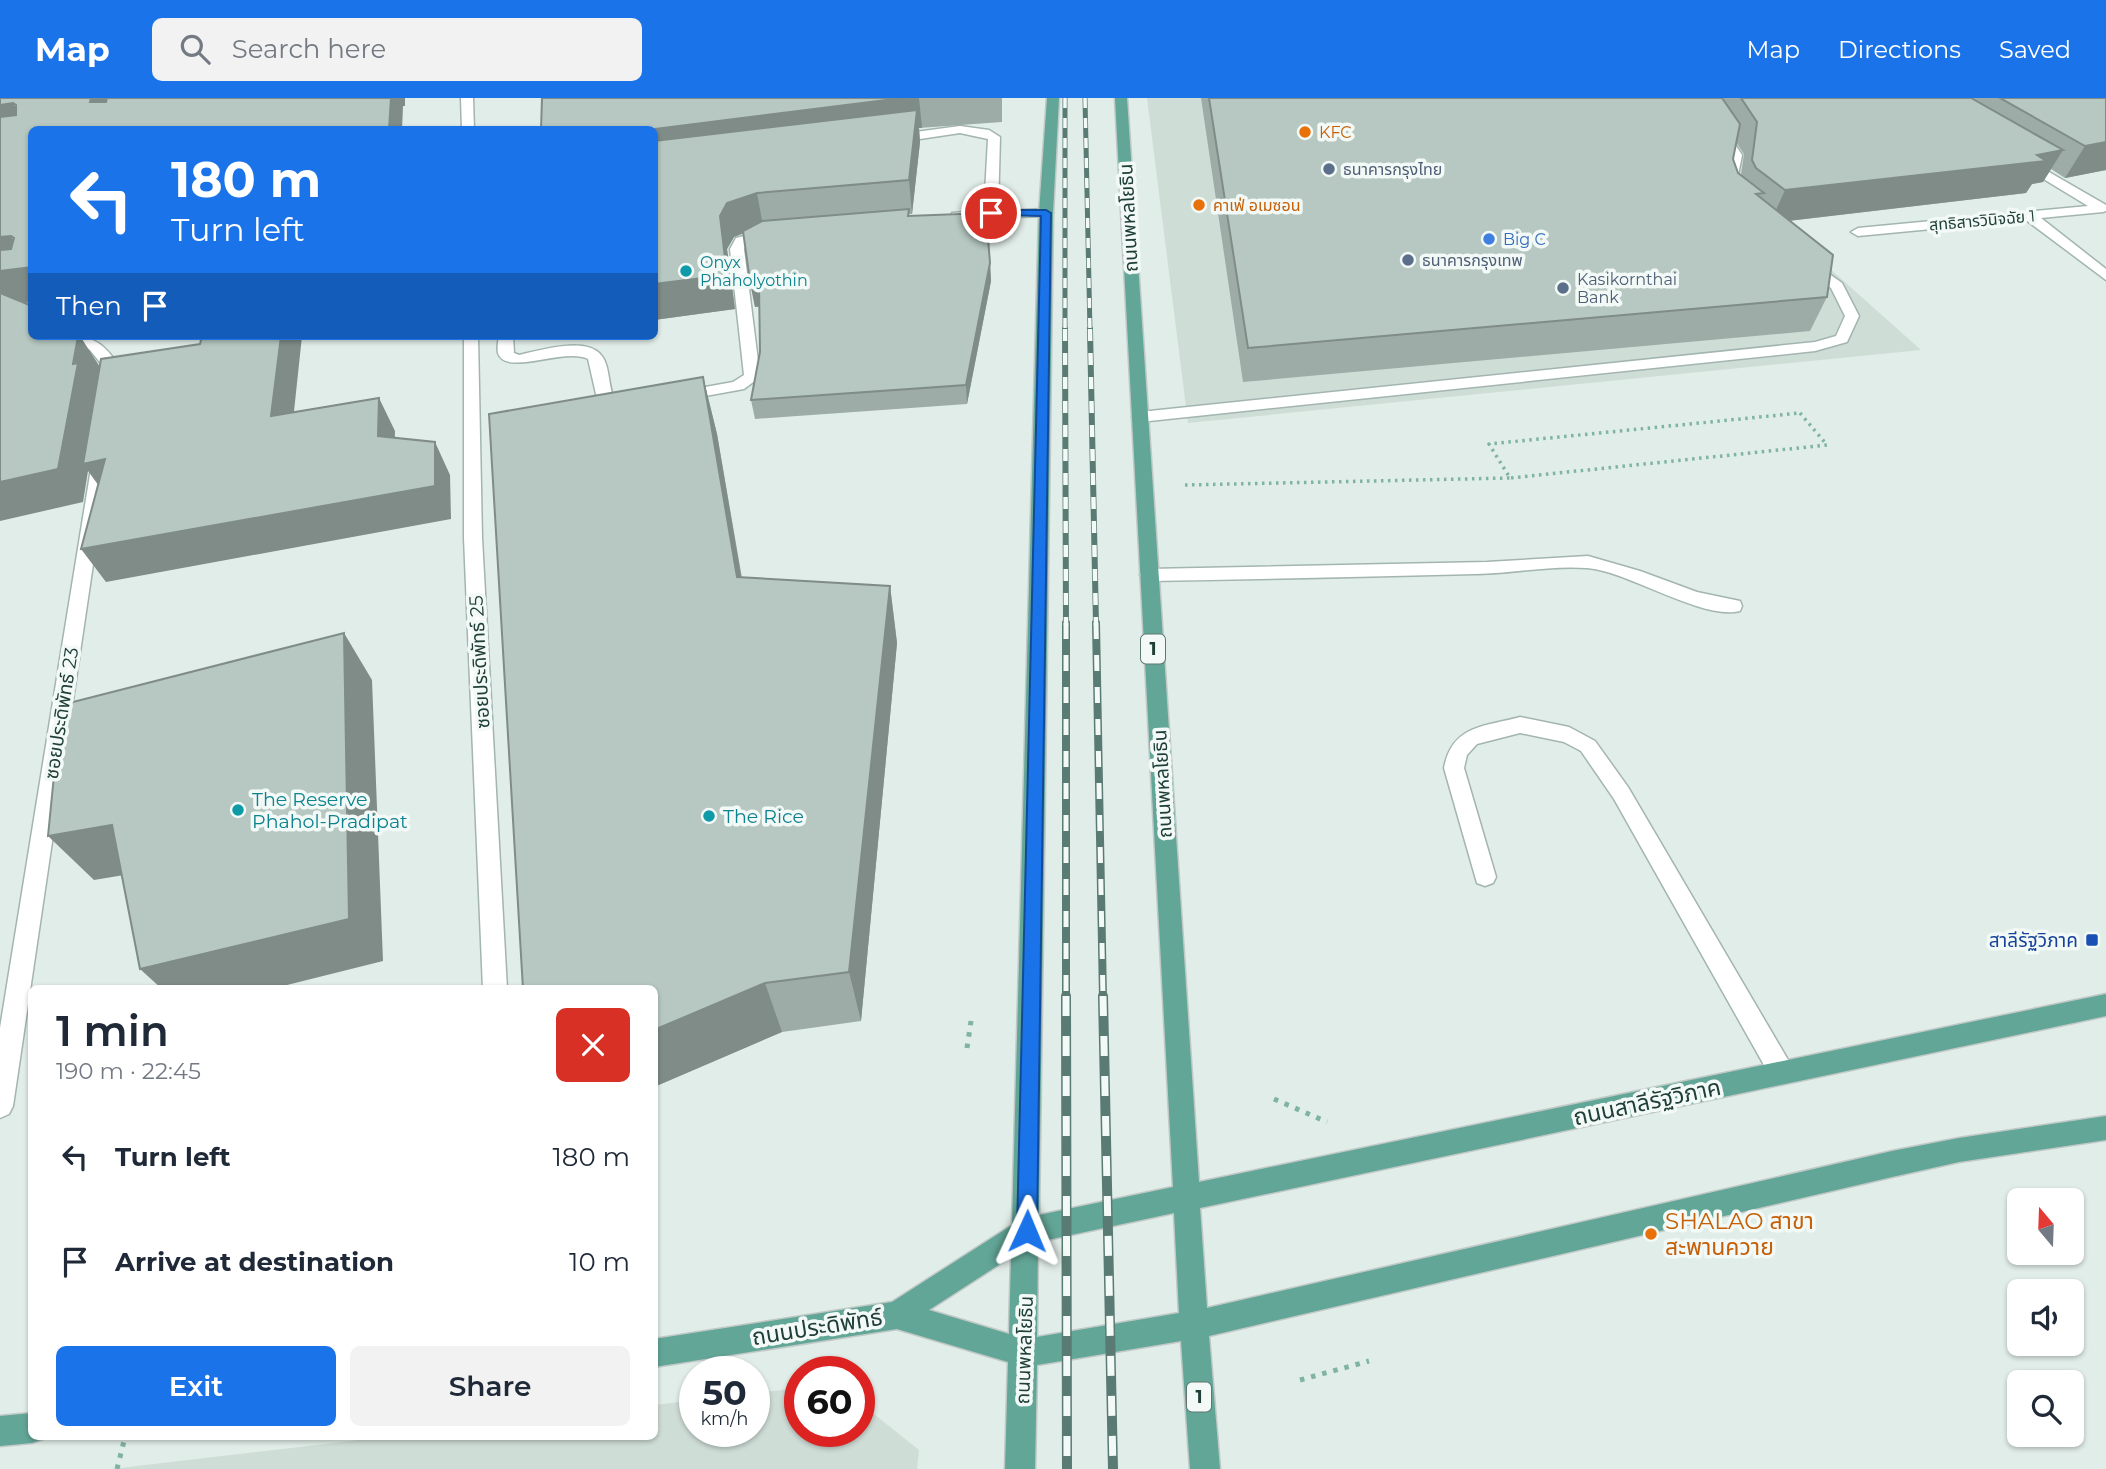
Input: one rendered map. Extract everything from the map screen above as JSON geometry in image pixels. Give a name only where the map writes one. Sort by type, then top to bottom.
[{"type":"main road","name":"ถนนพหลโยธิน","points":[[1020,1469],[1046,213],[1053,98]]},
{"type":"main road","name":"ถนนพหลโยธิน","points":[[1121,98],[1194,1325],[1205,1469]]},
{"type":"main road","name":"ถนนสาลีรัฐวิภาค","points":[[1188,1199],[2106,1004]]},
{"type":"main road","points":[[1194,1325],[1892,1164],[1959,1150],[2106,1128]]},
{"type":"main road","name":"ถนนประดิพัทธ์","points":[[658,1352],[897,1315],[1027,1231],[1188,1199]]},
{"type":"main road","name":"ถนนประดิพัทธ์","points":[[897,1315],[1024,1353],[1194,1325]]},
{"type":"main road","points":[[0,1431],[28,1428]]},
{"type":"street","points":[[467,98],[468,126]]},
{"type":"street","points":[[1699,98],[1736,155],[1729,191],[1734,204]]},
{"type":"street","points":[[876,141],[973,129],[986,131],[994,137],[991,213]]},
{"type":"street","points":[[2008,153],[2103,208]]},
{"type":"street","name":"สุทธิสารวินิจฉัย 1","points":[[1858,232],[2103,208]]},
{"type":"street","points":[[938,218],[991,213],[1046,213]]},
{"type":"street","points":[[2029,215],[2106,276]]},
{"type":"street","points":[[663,398],[737,386],[752,377],[737,249],[740,241],[752,236],[790,231]]},
{"type":"street","points":[[1140,417],[1815,346],[1842,339],[1852,316],[1837,286],[1796,253]]},
{"type":"street","points":[[85,340],[115,369],[110,397]]},
{"type":"street","name":"ซอยประดิพัทธ์ 25","points":[[471,340],[473,538],[495,985]]},
{"type":"street","points":[[506,340],[506,353],[510,358],[519,360],[576,348],[586,351],[596,357],[604,394],[609,401],[626,404],[638,402]]},
{"type":"street","name":"ซอยประดิพัทธ์ 23","points":[[0,1106],[104,438]]},
{"type":"street","points":[[1149,575],[1487,568],[1588,562],[1634,575],[1693,598],[1733,606]]},
{"type":"street","points":[[1485,877],[1454,768],[1457,752],[1469,738],[1520,725],[1562,733],[1588,746],[1621,793],[1782,1073]]},
{"type":"path","points":[[1143,486],[1510,478],[1827,445],[1800,413],[1489,444],[1510,478]]},
{"type":"path","points":[[967,1048],[971,1021]]},
{"type":"path","points":[[1274,1099],[1332,1124]]},
{"type":"path","points":[[1300,1380],[1368,1361]]},
{"type":"path","points":[[117,1469],[124,1440]]},
{"type":"shaded area","name":"Big C","points":[[1147,98],[1715,98],[1757,157],[1745,193],[1921,350],[1188,423]]},
{"type":"shaded area","points":[[784,1390],[784,1447],[875,1447],[875,1415],[919,1450],[917,1469],[111,1469],[359,1440],[658,1440],[658,1405],[679,1402],[679,1447],[770,1447],[770,1391]]},
{"type":"building","points":[[0,98],[91,98],[90,102],[106,102],[107,98],[391,98],[389,126],[28,126],[28,268],[0,271],[0,250],[11,249],[14,238],[0,237],[0,117],[16,115],[16,105],[0,105]]},
{"type":"building","points":[[542,98],[902,98],[658,129],[658,126],[541,126]]},
{"type":"building","name":"Big C","points":[[1209,98],[1722,98],[1740,124],[1733,159],[1738,173],[1764,193],[1756,194],[1833,255],[1827,297],[1248,348]]},
{"type":"building","points":[[1741,98],[1971,98],[2063,150],[2037,155],[2046,161],[1785,190],[1756,168],[1752,160],[1757,122]]},
{"type":"building","points":[[2000,98],[2106,98],[2106,142],[2085,146]]},
{"type":"building","points":[[917,110],[909,180],[757,193],[727,203],[720,216],[727,275],[658,284],[658,141]]},
{"type":"building","points":[[909,209],[908,216],[986,213],[990,263],[966,385],[751,400],[760,352],[759,287],[751,288],[743,231],[762,221]]},
{"type":"building","points":[[0,293],[28,304],[28,340],[77,340],[73,364],[78,363],[58,469],[0,482]]},
{"type":"building","points":[[201,340],[280,340],[271,416],[379,398],[378,436],[435,442],[435,486],[81,549],[105,459],[83,464],[101,359],[200,344]]},
{"type":"building","name":"The Rice","points":[[703,377],[737,577],[890,586],[849,972],[765,983],[658,1028],[658,985],[523,985],[489,414]]},
{"type":"building","name":"The Reserve Phahol-Pradipat","points":[[344,633],[349,919],[140,969],[112,825],[48,836],[61,705]]},
{"type":"railway","points":[[1065,98],[1065,329]]},
{"type":"railway","points":[[1085,98],[1090,331]]},
{"type":"railway","points":[[1065,329],[1066,625]]},
{"type":"railway","points":[[1090,329],[1096,625]]},
{"type":"railway","points":[[1096,623],[1103,998]]},
{"type":"railway","points":[[1066,625],[1066,996]]},
{"type":"railway","points":[[1066,996],[1067,1469]]},
{"type":"railway","points":[[1103,996],[1113,1469]]},
{"type":"place","name":"KFC","points":[[1305,132]]},
{"type":"place","name":"ธนาคารกรุงไทย","points":[[1329,169]]},
{"type":"place","name":"คาเฟ่ อเมซอน","points":[[1199,205]]},
{"type":"place","name":"Big C","points":[[1489,239]]},
{"type":"place","name":"ธนาคารกรุงเทพ","points":[[1408,260]]},
{"type":"place","name":"Onyx Phaholyothin","points":[[686,271]]},
{"type":"place","name":"Kasikornthai Bank","points":[[1563,288]]},
{"type":"place","name":"The Reserve Phahol-Pradipat","points":[[238,810]]},
{"type":"place","name":"The Rice","points":[[709,816]]},
{"type":"place","name":"สาลีรัฐวิภาค","points":[[2092,940]]},
{"type":"place","name":"SHALAO สาขา สะพานควาย","points":[[1651,1234]]},
{"type":"route","points":[[991,213],[1046,213],[1027,1231]]}]
